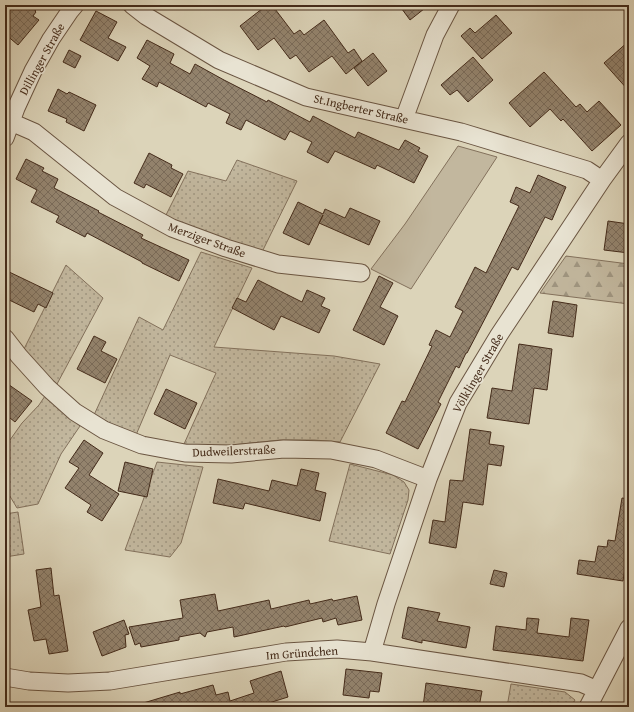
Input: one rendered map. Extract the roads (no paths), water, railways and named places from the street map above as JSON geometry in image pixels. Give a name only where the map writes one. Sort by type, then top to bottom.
[{"type":"street","name":"Dillinger Straße","points":[[5,138],[16,108],[33,71],[51,39],[75,5]]},
{"type":"street","name":"St.Ingberter Straße","points":[[132,5],[146,16],[220,60],[306,97],[461,132],[587,170],[602,180]]},
{"type":"street","points":[[404,119],[436,35],[451,5]]},
{"type":"street","name":"Merziger Straße","points":[[11,122],[34,132],[115,197],[172,228],[226,248],[278,264],[361,274]]},
{"type":"street","name":"Völklinger Straße","points":[[372,652],[386,604],[428,479],[458,403],[499,335],[602,180],[629,143]]},
{"type":"street","name":"Dudweilerstraße","points":[[5,338],[47,387],[75,412],[104,430],[142,445],[185,453],[231,454],[284,449],[331,450],[376,459],[428,479]]},
{"type":"street","points":[[588,707],[629,628]]},
{"type":"street","name":"Im Gründchen","points":[[5,677],[68,683],[110,681],[286,652],[337,649],[372,652],[581,683],[597,690]]}]
